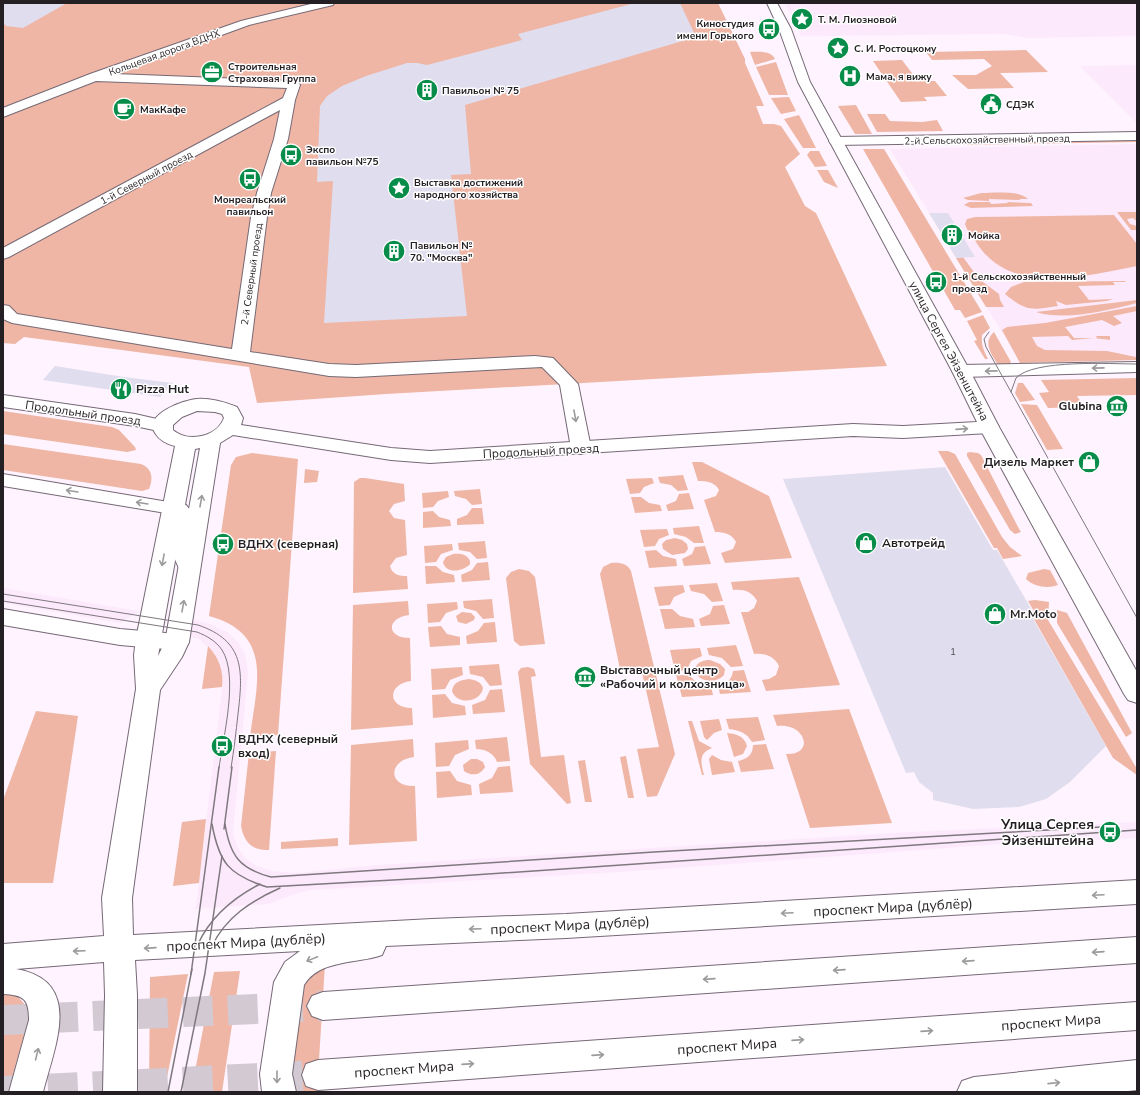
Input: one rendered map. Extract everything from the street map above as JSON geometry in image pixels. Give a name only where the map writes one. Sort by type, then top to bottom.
[{"type":"main road","name":"Кольцевая дорога ВДНХ","points":[[3,113],[94,77],[251,21],[329,3]]},
{"type":"main road","name":"улица Сергея Эйзенштейна","points":[[772,3],[786,34],[804,82],[961,371],[986,421],[1137,694]]},
{"type":"main road","name":"2-й Северный проезд","points":[[94,77],[294,85],[289,100],[281,139],[264,193],[259,217],[240,356]]},
{"type":"main road","name":"1-й Северный проезд","points":[[3,254],[289,100]]},
{"type":"main road","name":"2-й Сельскохозяйственный проезд","points":[[836,141],[1137,136]]},
{"type":"main road","points":[[3,310],[12,318],[311,369],[356,372],[535,361],[547,362],[569,384],[581,448]]},
{"type":"main road","points":[[961,371],[1137,367]]},
{"type":"main road","name":"Продольный проезд","points":[[3,401],[135,420],[163,426]]},
{"type":"main road","points":[[197,405],[208,405],[219,406],[232,413],[234,418],[230,429],[211,440],[186,443],[172,439],[164,431],[163,426],[170,416],[178,411],[197,405]]},
{"type":"main road","name":"Продольный проезд","points":[[230,429],[391,454],[430,457],[853,430],[903,432],[986,421]]},
{"type":"main road","points":[[120,1092],[120,995],[117,898],[148,689],[160,648],[189,567],[211,440]]},
{"type":"main road","points":[[208,462],[221,450],[238,442],[305,440]]},
{"type":"main road","points":[[160,648],[173,508],[186,443]]},
{"type":"main road","points":[[3,480],[173,508],[181,511],[184,516],[180,543],[181,548],[188,558],[189,567]]},
{"type":"main road","points":[[3,617],[120,637],[160,648]]},
{"type":"main road","points":[[3,631],[160,648]]},
{"type":"main road","name":"проспект Мира (дублёр)","points":[[3,958],[68,951],[118,950],[432,931],[566,926],[1137,892]]},
{"type":"main road","points":[[279,1092],[276,1074],[289,982],[294,971],[306,961],[321,955],[387,943],[432,931]]},
{"type":"main road","points":[[323,1006],[1137,950]]},
{"type":"main road","points":[[3,981],[22,983],[30,986],[43,1000],[46,1009],[45,1020],[26,1092]]},
{"type":"main road","name":"проспект Мира","points":[[318,1075],[1137,1016]]},
{"type":"main road","points":[[974,1092],[1137,1074]]},
{"type":"shaded area","name":"Выставка достижений народного хозяйства","points":[[3,3],[718,3],[745,59],[745,63],[764,106],[756,106],[763,124],[774,124],[781,126],[800,154],[785,167],[805,206],[816,213],[887,366],[386,394],[257,403],[249,367],[24,337],[15,344],[3,343]]},
{"type":"shaded area","points":[[785,3],[1136,3],[1137,36],[1029,38],[1003,34],[801,36]]},
{"type":"shaded area","points":[[1026,50],[1048,72],[1000,73],[1014,88],[968,89],[952,75],[976,75],[992,66],[984,59],[932,60],[926,52]]},
{"type":"shaded area","points":[[750,52],[768,53],[775,59],[755,65]]},
{"type":"shaded area","points":[[902,60],[918,81],[935,81],[947,96],[924,97],[927,101],[901,102],[873,61]]},
{"type":"shaded area","points":[[776,62],[788,95],[769,95],[756,67]]},
{"type":"shaded area","points":[[1137,65],[1137,123],[1080,66]]},
{"type":"shaded area","points":[[789,97],[796,111],[781,114],[771,98]]},
{"type":"shaded area","points":[[856,105],[872,134],[855,134],[838,106]]},
{"type":"shaded area","points":[[867,114],[885,114],[890,121],[922,122],[937,120],[943,131],[877,132]]},
{"type":"shaded area","points":[[799,115],[816,148],[803,148],[784,119]]},
{"type":"shaded area","points":[[1137,140],[1137,142],[961,145],[958,142]]},
{"type":"shaded area","points":[[1137,144],[1137,358],[1019,360],[890,149]]},
{"type":"shaded area","points":[[863,149],[884,149],[982,312],[965,318],[960,310],[955,310]]},
{"type":"shaded area","points":[[810,151],[819,151],[827,166],[815,167],[807,155]]},
{"type":"shaded area","points":[[817,170],[828,170],[838,188],[824,182]]},
{"type":"shaded area","points":[[981,193],[1013,193],[1024,196],[1028,199],[989,199],[989,201],[968,200],[963,198]]},
{"type":"shaded area","points":[[969,202],[990,202],[991,204],[1008,203],[1007,202],[1031,203],[1033,206],[971,208],[964,205]]},
{"type":"shaded area","points":[[1117,212],[1137,212],[1137,220],[1133,218],[1127,219],[1130,224],[1137,226],[1137,230],[1131,230]]},
{"type":"shaded area","points":[[1114,215],[1137,244],[1137,266],[1072,277],[1050,278],[1028,276],[1008,270],[991,259],[971,236],[965,224],[967,219],[975,217]]},
{"type":"shaded area","points":[[963,257],[979,279],[999,294],[1000,300],[1004,307],[986,307],[956,258]]},
{"type":"shaded area","points":[[1125,281],[1126,282],[1113,282],[1115,285],[1078,286],[1089,300],[1113,299],[1107,301],[1066,305],[1056,301],[1058,306],[1035,309],[1024,307],[1005,294],[1011,287],[1024,282]]},
{"type":"shaded area","points":[[1137,300],[1137,303],[1084,314],[1059,316],[1036,312]]},
{"type":"shaded area","points":[[1137,306],[1137,311],[1113,316],[1122,323],[1114,326],[1102,320],[1065,327],[1074,338],[1094,338],[1072,340],[1068,336],[1032,337],[1037,346],[1045,350],[1107,351],[1136,357],[1137,360],[1020,363],[1002,330],[1007,327],[1045,323]]},
{"type":"shaded area","points":[[983,315],[990,328],[982,335],[982,345],[988,359],[985,359],[974,341],[977,340],[967,321]]},
{"type":"shaded area","points":[[994,332],[1011,362],[1008,365],[998,365],[991,353],[988,344],[990,336]]},
{"type":"shaded area","points":[[1096,336],[1110,336],[1110,340],[1094,338],[1097,338]]},
{"type":"shaded area","points":[[1137,378],[1137,395],[1077,396],[1084,407],[1048,408],[1039,393],[1049,392],[1041,380]]},
{"type":"shaded area","points":[[1018,383],[1023,383],[1035,400],[1020,402],[1015,393]]},
{"type":"shaded area","points":[[1021,404],[1037,405],[1063,449],[1047,450]]},
{"type":"shaded area","points":[[3,411],[112,427],[119,430],[136,450],[127,452],[3,434]]},
{"type":"shaded area","points":[[3,444],[141,464],[150,471],[151,478],[149,489],[142,491],[3,470]]},
{"type":"shaded area","points":[[938,451],[948,451],[955,454],[1002,537],[1010,547],[1022,556],[1003,559],[997,548],[994,548]]},
{"type":"shaded area","points":[[970,452],[981,455],[1021,532],[1015,534],[1010,530],[967,456],[967,453]]},
{"type":"shaded area","points":[[252,453],[298,459],[278,735],[250,737],[257,681],[253,649],[244,635],[230,624],[209,616],[231,465],[236,457]]},
{"type":"shaded area","points":[[692,462],[702,462],[769,496],[792,558],[725,563],[721,553],[733,549],[736,542],[727,534],[715,532],[704,500],[716,496],[719,490],[710,482],[698,481]]},
{"type":"shaded area","points":[[305,469],[319,471],[317,482],[304,483]]},
{"type":"shaded area","points":[[683,475],[688,490],[678,491],[671,485],[660,483],[658,477]]},
{"type":"shaded area","points":[[360,478],[404,484],[405,501],[394,504],[389,511],[394,518],[405,520],[407,555],[396,558],[390,566],[394,573],[407,576],[408,589],[353,593],[354,482]]},
{"type":"shaded area","points":[[652,478],[654,483],[644,487],[640,493],[630,494],[626,479]]},
{"type":"shaded area","points":[[480,489],[482,504],[472,505],[466,499],[455,496],[454,491]]},
{"type":"shaded area","points":[[448,491],[449,497],[438,501],[433,507],[423,508],[422,493]]},
{"type":"shaded area","points":[[689,493],[694,509],[668,511],[666,505],[676,501],[679,494]]},
{"type":"shaded area","points":[[631,497],[641,497],[649,503],[660,505],[662,511],[635,513]]},
{"type":"shaded area","points":[[472,508],[482,508],[484,524],[457,525],[457,519],[467,515]]},
{"type":"shaded area","points":[[433,511],[439,517],[450,520],[451,526],[423,528],[423,512]]},
{"type":"shaded area","points":[[699,526],[704,543],[694,543],[686,537],[674,534],[673,528]]},
{"type":"shaded area","points":[[667,529],[669,535],[659,539],[655,546],[644,547],[640,530]]},
{"type":"shaded area","points":[[675,538],[682,540],[687,544],[688,549],[685,553],[672,555],[663,549],[662,544],[666,540]]},
{"type":"shaded area","points":[[485,541],[487,558],[477,559],[470,552],[459,550],[458,543]]},
{"type":"shaded area","points":[[452,544],[453,550],[441,554],[436,562],[425,563],[424,546]]},
{"type":"shaded area","points":[[705,546],[711,564],[684,566],[682,559],[692,554],[695,547]]},
{"type":"shaded area","points":[[656,550],[663,556],[676,559],[677,566],[649,568],[645,551]]},
{"type":"shaded area","points":[[453,554],[465,555],[469,559],[470,564],[459,570],[451,570],[447,568],[444,566],[443,562],[446,557]]},
{"type":"shaded area","points":[[488,562],[490,580],[462,582],[461,575],[472,570],[477,563]]},
{"type":"shaded area","points":[[611,563],[627,566],[631,571],[675,754],[657,796],[647,797],[637,749],[659,747],[641,668],[620,669],[600,574],[603,567]]},
{"type":"shaded area","points":[[425,566],[436,566],[443,572],[454,575],[455,582],[426,584]]},
{"type":"shaded area","points":[[519,569],[529,571],[535,577],[545,644],[520,646],[514,641],[506,578],[511,572]]},
{"type":"shaded area","points":[[1044,569],[1050,570],[1058,585],[1050,587],[1041,586],[1033,584],[1026,579],[1028,573]]},
{"type":"shaded area","points":[[799,577],[840,685],[766,691],[762,680],[769,679],[776,675],[779,666],[775,660],[769,656],[754,654],[741,612],[748,612],[754,608],[757,601],[753,595],[747,591],[733,590],[731,582]]},
{"type":"shaded area","points":[[717,583],[723,601],[712,602],[704,594],[691,591],[689,585]]},
{"type":"shaded area","points":[[683,585],[685,592],[674,597],[670,605],[659,606],[654,587]]},
{"type":"shaded area","points":[[3,588],[138,611],[141,610],[120,623],[3,603]]},
{"type":"shaded area","points":[[492,599],[494,618],[483,619],[476,611],[464,608],[463,601]]},
{"type":"shaded area","points":[[1035,600],[1049,602],[1048,620],[1137,769],[1137,775],[1113,758],[1031,614],[1035,613],[1028,601]]},
{"type":"shaded area","points":[[408,601],[409,615],[396,620],[392,628],[396,635],[410,638],[411,681],[398,686],[394,691],[393,696],[394,700],[398,704],[404,707],[412,708],[413,725],[351,730],[353,605]]},
{"type":"shaded area","points":[[457,602],[458,609],[446,613],[440,622],[428,623],[427,604]]},
{"type":"shaded area","points":[[724,605],[730,624],[701,626],[699,619],[710,614],[713,606]]},
{"type":"shaded area","points":[[660,609],[672,609],[680,616],[693,619],[695,627],[665,629]]},
{"type":"shaded area","points":[[1057,610],[1067,613],[1132,733],[1126,737],[1057,623]]},
{"type":"shaded area","points":[[462,612],[471,613],[475,617],[474,620],[466,624],[458,622],[456,616]]},
{"type":"shaded area","points":[[190,619],[210,624],[227,632],[238,642],[245,654],[248,673],[233,833],[237,846],[245,858],[257,866],[272,871],[297,873],[378,865],[911,832],[1137,822],[1137,838],[1001,844],[635,871],[311,890],[291,895],[269,904],[193,909],[196,907],[223,681],[221,667],[214,653],[199,639],[187,636]]},
{"type":"shaded area","points":[[495,622],[497,642],[467,644],[466,636],[478,631],[484,623]]},
{"type":"shaded area","points":[[441,626],[447,634],[460,637],[460,645],[430,647],[428,627]]},
{"type":"shaded area","points":[[736,645],[743,666],[731,667],[722,658],[709,655],[707,648]]},
{"type":"shaded area","points":[[208,646],[220,665],[222,687],[202,689]]},
{"type":"shaded area","points":[[700,648],[702,656],[691,661],[687,670],[675,671],[670,650]]},
{"type":"shaded area","points":[[710,660],[720,664],[725,669],[724,675],[712,681],[699,677],[695,668],[699,663]]},
{"type":"shaded area","points":[[499,664],[502,685],[490,686],[483,677],[470,674],[469,666]]},
{"type":"shaded area","points":[[462,667],[463,675],[450,680],[445,689],[432,690],[431,669]]},
{"type":"shaded area","points":[[528,667],[534,669],[536,676],[531,677],[541,757],[564,755],[571,803],[567,804],[530,764],[518,672],[521,668]]},
{"type":"shaded area","points":[[744,670],[751,692],[720,694],[718,686],[728,681],[733,671]]},
{"type":"shaded area","points":[[676,675],[689,675],[697,683],[711,686],[713,695],[682,697]]},
{"type":"shaded area","points":[[469,679],[481,684],[483,688],[481,693],[474,699],[459,699],[452,691],[454,685],[460,681]]},
{"type":"shaded area","points":[[502,689],[505,712],[473,714],[472,705],[485,700],[490,690]]},
{"type":"shaded area","points":[[445,694],[452,703],[465,706],[466,715],[433,718],[432,695]]},
{"type":"shaded area","points":[[849,709],[892,823],[810,828],[786,754],[795,753],[801,749],[804,745],[803,739],[800,733],[794,729],[787,726],[777,726],[773,715]]},
{"type":"shaded area","points":[[36,711],[78,716],[53,883],[3,883],[3,800]]},
{"type":"shaded area","points":[[758,717],[765,740],[752,742],[748,736],[742,732],[729,729],[726,719]]},
{"type":"shaded area","points":[[719,719],[722,730],[714,733],[707,740],[704,737],[700,721]]},
{"type":"shaded area","points":[[688,721],[692,721],[699,741],[712,748],[704,753],[702,759],[704,775],[702,775]]},
{"type":"shaded area","points":[[727,733],[737,735],[744,740],[747,746],[743,754],[734,757]]},
{"type":"shaded area","points":[[507,737],[510,761],[497,762],[494,756],[489,752],[476,749],[475,740]]},
{"type":"shaded area","points":[[413,739],[414,757],[405,759],[399,763],[394,773],[399,782],[406,785],[415,786],[417,841],[349,845],[351,745]]},
{"type":"shaded area","points":[[468,740],[469,749],[455,755],[449,766],[436,767],[435,743]]},
{"type":"shaded area","points":[[766,744],[774,769],[741,772],[738,761],[751,754],[753,745]]},
{"type":"shaded area","points":[[276,751],[269,850],[263,850],[253,847],[247,841],[242,832],[241,826],[249,753]]},
{"type":"shaded area","points":[[712,755],[721,760],[732,762],[735,772],[712,775],[709,759]]},
{"type":"shaded area","points":[[626,756],[634,798],[628,798],[620,757]]},
{"type":"shaded area","points":[[471,759],[477,759],[483,762],[485,767],[478,774],[470,774],[464,771],[463,765]]},
{"type":"shaded area","points":[[585,760],[592,802],[585,802],[578,761]]},
{"type":"shaded area","points":[[510,766],[513,792],[480,794],[479,784],[492,778],[498,767]]},
{"type":"shaded area","points":[[450,771],[457,781],[471,785],[472,795],[437,798],[436,772]]},
{"type":"shaded area","points":[[206,819],[199,883],[173,886],[182,822]]},
{"type":"shaded area","points":[[338,838],[338,846],[281,849],[281,842]]},
{"type":"shaded area","points":[[325,964],[317,1092],[292,1092],[291,1086],[300,984]]},
{"type":"shaded area","points":[[240,971],[222,1092],[191,1092],[214,972]]},
{"type":"shaded area","points":[[188,974],[164,1092],[149,1092],[150,977]]},
{"type":"shaded area","points":[[3,989],[22,1000],[28,1014],[28,1021],[8,1092],[3,1092]]},
{"type":"building","points":[[3,3],[67,3],[23,28],[6,26],[3,23]]},
{"type":"building","points":[[635,3],[680,3],[696,37],[465,105],[471,174],[451,175],[467,316],[324,323],[333,181],[317,182],[320,106],[327,96],[342,86],[366,76],[407,63],[427,65],[522,40],[518,34]]},
{"type":"building","name":"Мойка","points":[[929,213],[948,213],[975,257],[956,258]]},
{"type":"building","points":[[55,366],[173,383],[160,397],[43,380]]},
{"type":"building","points":[[945,467],[993,550],[997,550],[1033,612],[1029,612],[1106,746],[1070,782],[1046,799],[1019,807],[973,809],[933,800],[933,793],[919,782],[914,772],[906,773],[783,479]]},
{"type":"tunnel","points":[[3,1020],[323,1006]]},
{"type":"tunnel","points":[[3,1091],[318,1075]]},
{"type":"tram line","points":[[989,332],[984,339],[986,347],[1011,392]]},
{"type":"tram line","points":[[1011,392],[1016,378],[1025,372],[1039,368],[1055,365],[1092,363],[1137,364]]},
{"type":"tram line","points":[[1011,392],[1137,618]]},
{"type":"tram line","points":[[3,594],[198,625],[225,640],[233,649],[238,659],[240,671],[240,698],[231,768]]},
{"type":"tram line","points":[[3,601],[197,632],[214,641],[222,650],[227,661],[230,691],[219,768]]},
{"type":"tram line","points":[[191,974],[219,767]]},
{"type":"tram line","points":[[224,829],[232,767]]},
{"type":"tram line","points":[[212,824],[218,849],[222,858]]},
{"type":"tram line","points":[[225,824],[230,845],[238,860],[251,870],[271,877],[654,852],[1102,827]]},
{"type":"tram line","points":[[260,884],[267,887],[429,878],[1137,830]]},
{"type":"tram line","points":[[213,920],[222,858]]},
{"type":"tram line","points":[[222,858],[228,866],[243,878],[260,884]]},
{"type":"tram line","points":[[213,920],[241,895],[260,884]]},
{"type":"tram line","points":[[212,946],[224,927],[240,911],[259,898],[280,888]]},
{"type":"tram line","points":[[181,1092],[205,973],[213,920]]},
{"type":"tram line","points":[[198,944],[213,920]]},
{"type":"tram line","points":[[168,1092],[192,969]]},
{"type":"place","name":"Т. М. Лиозновой","points":[[802,19]]},
{"type":"place","name":"Киностудия имени Горького","points":[[769,29]]},
{"type":"place","name":"С. И. Ростоцкому","points":[[838,48]]},
{"type":"place","name":"Строительная Страховая Группа","points":[[212,72]]},
{"type":"place","name":"Мама, я вижу","points":[[850,76]]},
{"type":"place","name":"Павильон № 75","points":[[427,90]]},
{"type":"place","name":"СДЭК","points":[[991,104]]},
{"type":"place","name":"МакКафе","points":[[124,109]]},
{"type":"place","name":"Экспо павильон №75","points":[[291,155]]},
{"type":"place","name":"Монреальский павильон","points":[[250,179]]},
{"type":"place","name":"Выставка достижений народного хозяйства","points":[[399,188]]},
{"type":"place","name":"Мойка","points":[[952,235]]},
{"type":"place","name":"Павильон № 70. \"Москва\"","points":[[394,251]]},
{"type":"place","name":"1-й Сельскохозяйственный проезд","points":[[936,282]]},
{"type":"place","name":"Pizza Hut","points":[[121,389]]},
{"type":"place","name":"Glubina","points":[[1117,406]]},
{"type":"place","name":"Дизель Маркет","points":[[1089,462]]},
{"type":"place","name":"Автотрейд","points":[[866,543]]},
{"type":"place","name":"ВДНХ (северная)","points":[[223,544]]},
{"type":"place","name":"Mr.Moto","points":[[995,614]]},
{"type":"place","name":"Выставочный центр «Рабочий и колхозница»","points":[[585,677]]},
{"type":"place","name":"ВДНХ (северный вход)","points":[[222,746]]},
{"type":"place","name":"Улица Сергея Эйзенштейна","points":[[1110,832]]}]
